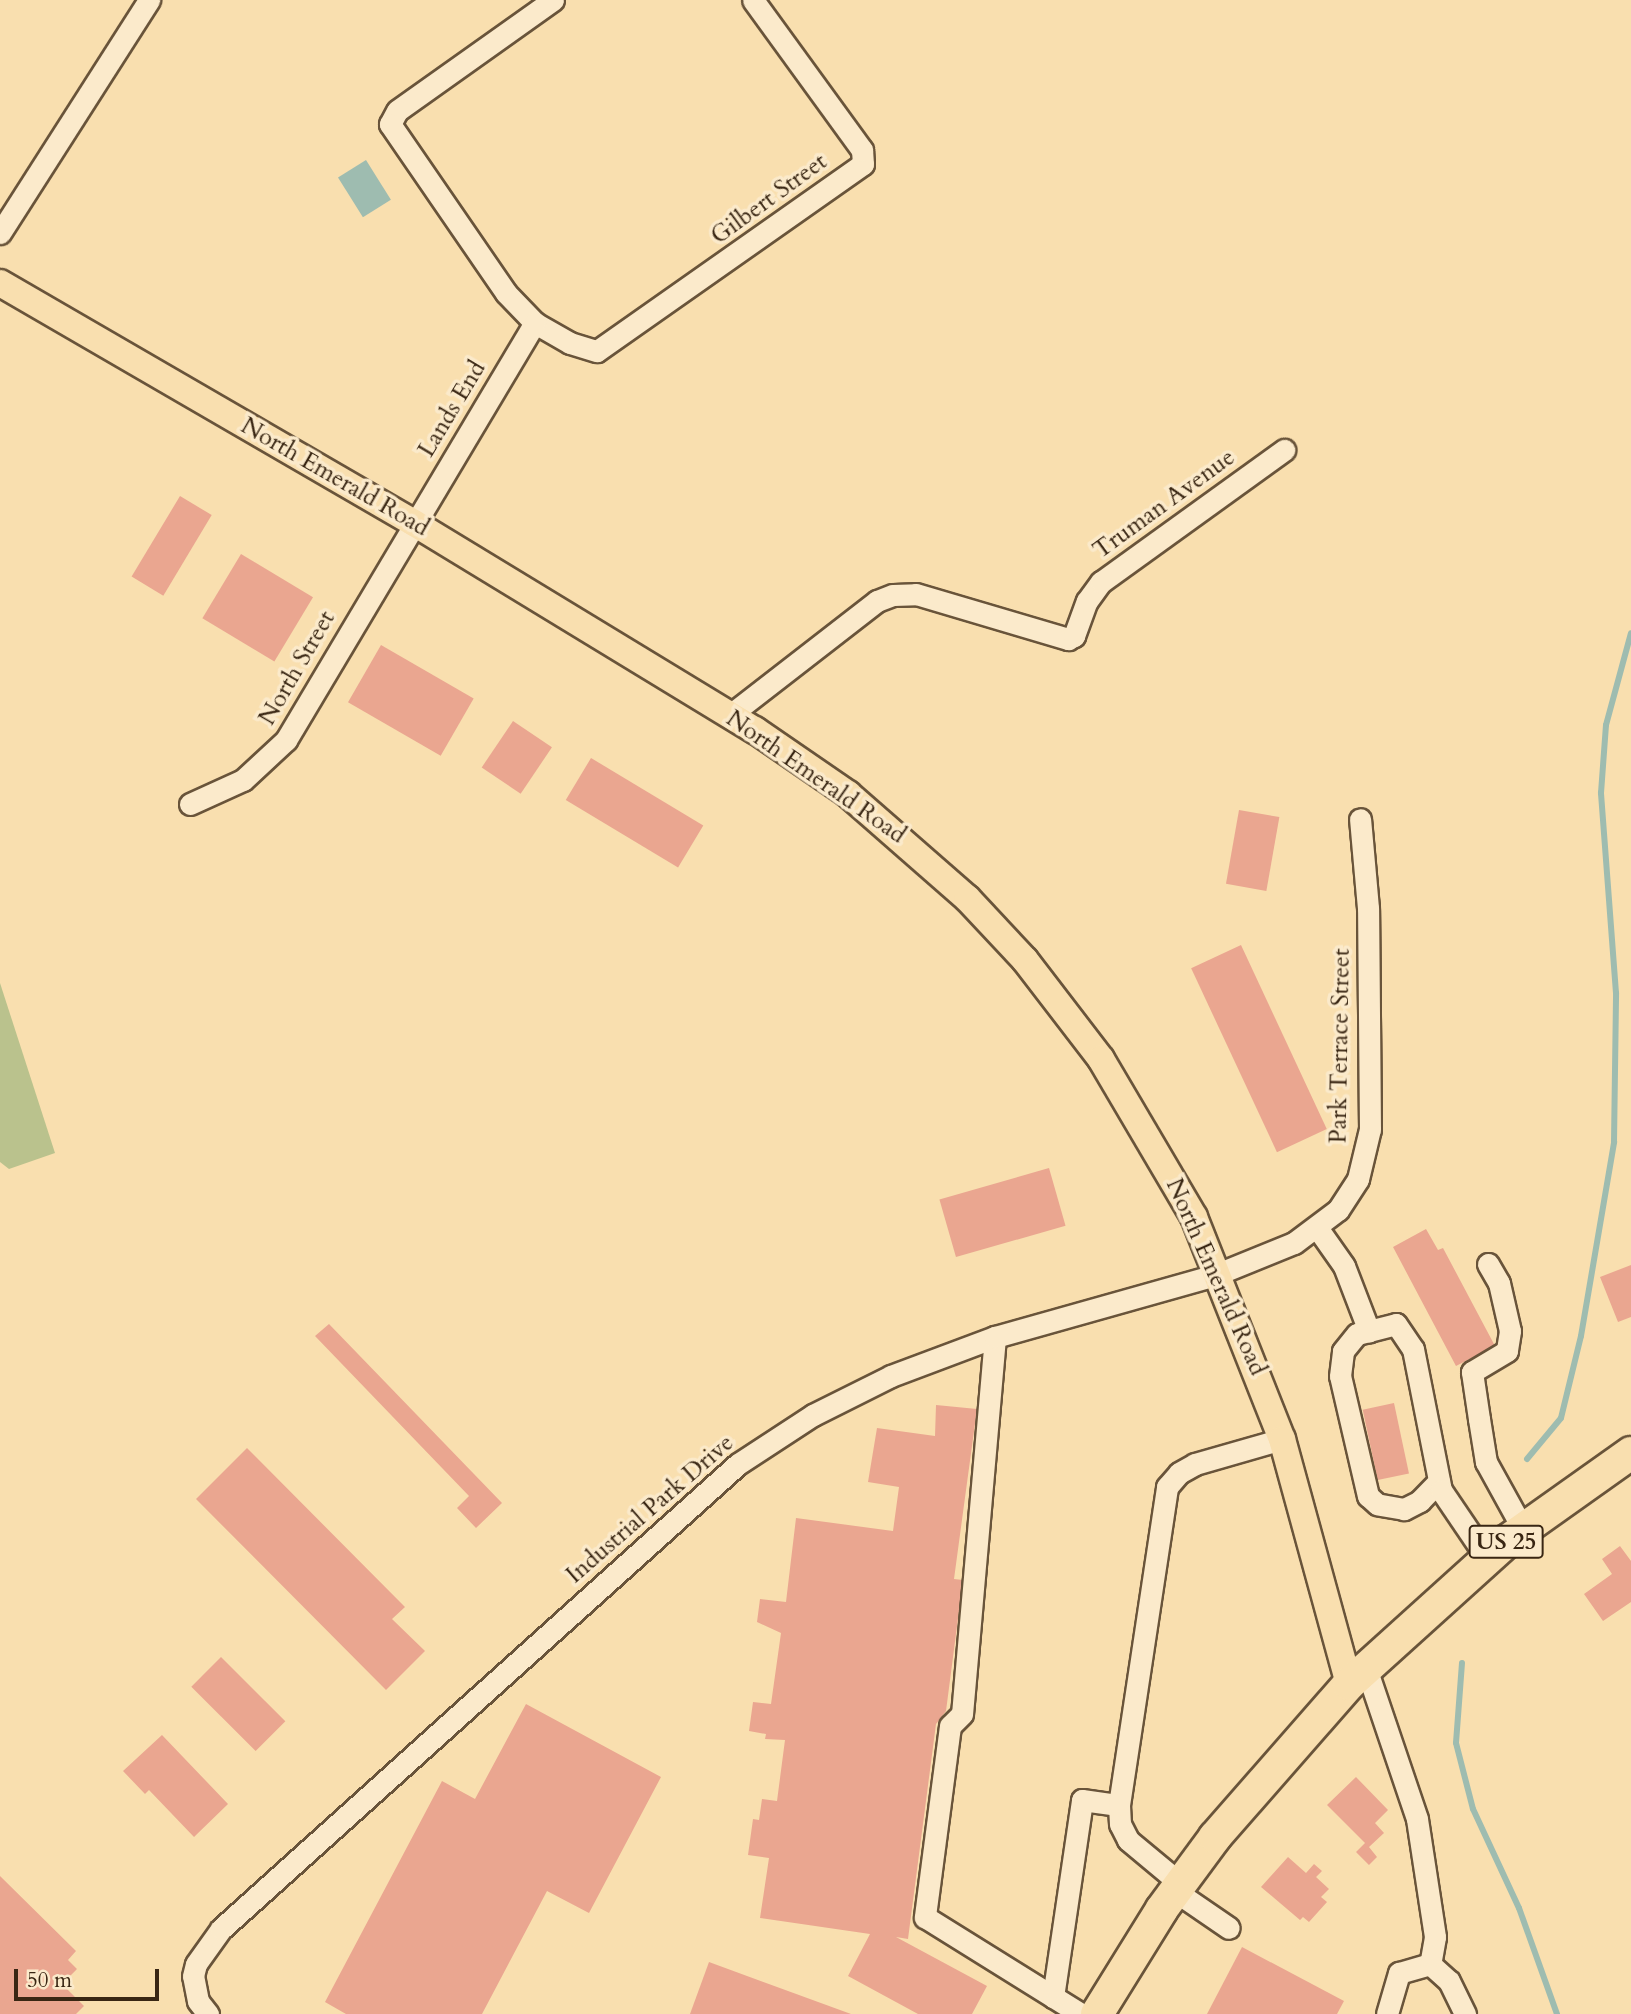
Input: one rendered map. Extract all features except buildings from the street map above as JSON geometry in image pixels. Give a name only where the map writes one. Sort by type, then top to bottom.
[{"type":"highway","name":"US 25","points":[[1097,2014],[1178,1887],[1278,1761],[1358,1676],[1487,1558],[1523,1529],[1631,1453]]},
{"type":"main road","name":"North Emerald Road","points":[[0,283],[414,523],[730,716],[848,794],[908,842],[1025,960],[1101,1059],[1140,1121],[1194,1217],[1215,1275],[1264,1385],[1358,1676]]},
{"type":"street","points":[[0,233],[149,0]]},
{"type":"street","points":[[535,323],[506,293],[390,124],[397,111],[553,0]]},
{"type":"street","name":"Gilbert Street","points":[[535,323],[588,350],[603,349],[863,163],[862,150],[753,0]]},
{"type":"street","name":"Lands End","points":[[414,523],[535,323]]},
{"type":"street","name":"Truman Avenue","points":[[730,716],[877,601],[893,595],[916,594],[1068,639],[1074,636],[1087,601],[1101,582],[1284,450]]},
{"type":"street","name":"North Street","points":[[190,804],[243,780],[279,750],[414,523]]},
{"type":"street","name":"Park Terrace Street","points":[[1215,1275],[1318,1229],[1349,1197],[1364,1161],[1370,1129],[1368,908],[1360,819]]},
{"type":"street","points":[[1318,1229],[1344,1266],[1369,1331]]},
{"type":"street","points":[[1488,1264],[1499,1283],[1510,1331],[1507,1351],[1472,1372],[1475,1395],[1486,1462],[1523,1529]]},
{"type":"street","name":"Industrial Park Drive","points":[[208,2014],[198,2001],[193,1976],[214,1940],[738,1464],[850,1395],[995,1337],[1215,1275]]},
{"type":"street","points":[[1440,1481],[1420,1502],[1404,1509],[1377,1504],[1368,1496],[1340,1376],[1348,1342],[1369,1331],[1396,1324],[1413,1349],[1440,1481],[1487,1558]]},
{"type":"street","points":[[995,1337],[962,1714],[950,1726],[925,1917],[1080,2014]]},
{"type":"street","points":[[1228,1928],[1178,1887],[1128,1840],[1119,1824],[1119,1805],[1167,1487],[1179,1472],[1195,1464],[1282,1439]]},
{"type":"street","points":[[1358,1676],[1417,1819],[1435,1937],[1430,1964]]},
{"type":"street","points":[[1053,1997],[1082,1800],[1119,1805]]},
{"type":"street","points":[[1387,2014],[1399,1973],[1430,1964]]},
{"type":"street","points":[[1430,1964],[1449,1981],[1465,2014]]},
{"type":"green space","points":[[0,983],[55,1153],[9,1169],[0,1162]]},
{"type":"shaded area","points":[[366,160],[391,200],[363,217],[338,177]]},
{"type":"waterway","points":[[1527,1459],[1561,1418],[1581,1336],[1614,1142],[1616,993],[1601,793],[1606,725],[1631,633]]},
{"type":"waterway","points":[[1462,1663],[1456,1743],[1473,1809],[1519,1908],[1557,2014]]}]
